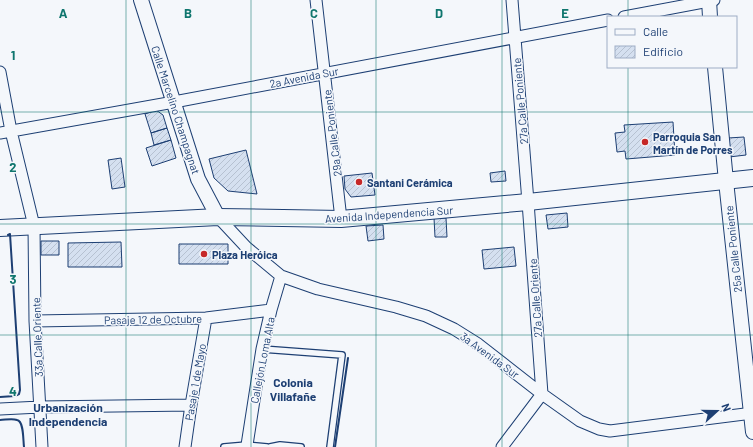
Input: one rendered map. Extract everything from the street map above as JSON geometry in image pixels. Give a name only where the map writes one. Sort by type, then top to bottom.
[{"type":"main road","name":"Avenida Independencia Sur","points":[[0,228],[218,218],[341,219],[528,202],[753,178]]},
{"type":"street","name":"Calle Marcelino Champagnat","points":[[141,0],[198,179],[218,218]]},
{"type":"street","name":"29a Calle Poniente","points":[[316,0],[341,219]]},
{"type":"street","name":"27a Calle Poniente","points":[[512,0],[528,202]]},
{"type":"street","points":[[629,16],[710,0],[710,16]]},
{"type":"street","name":"2a Avenida Sur","points":[[6,132],[174,102],[607,20]]},
{"type":"street","name":"25a Calle Poniente","points":[[715,68],[753,432]]},
{"type":"street","name":"33a Calle Oriente","points":[[0,72],[6,132],[34,226],[35,321],[42,447]]},
{"type":"street","name":"27a Calle Oriente","points":[[528,202],[542,394]]},
{"type":"street","name":"3a Avenida Sur","points":[[218,218],[246,247],[281,276],[318,289],[396,307],[426,316],[454,329],[478,344],[542,394],[580,421],[599,429],[610,431],[752,414]]},
{"type":"street","name":"Callejón Loma Alta","points":[[247,446],[262,349],[281,276]]},
{"type":"street","name":"Pasaje 12 de Octubre","points":[[35,321],[206,318],[271,310]]},
{"type":"street","name":"Pasaje 1 de Mayo","points":[[185,447],[206,318]]},
{"type":"street","points":[[502,447],[542,394]]},
{"type":"street","points":[[0,409],[191,405]]},
{"type":"lane","points":[[262,349],[342,355],[330,447]]},
{"type":"lane","points":[[270,447],[280,445],[301,447]]},
{"type":"lane","points":[[224,447],[267,447]]},
{"type":"building","points":[[156,110],[163,115],[167,128],[151,133],[145,114]]},
{"type":"building","name":"Parroquia San Martín de Porres","points":[[673,122],[675,155],[626,159],[625,151],[617,152],[615,133],[625,132],[624,125]]},
{"type":"building","points":[[167,128],[171,140],[154,145],[151,133]]},
{"type":"building","points":[[744,137],[746,155],[729,157],[728,138]]},
{"type":"building","points":[[171,140],[176,158],[152,166],[146,148]]},
{"type":"building","points":[[246,150],[257,194],[228,191],[214,178],[209,159]]},
{"type":"building","points":[[121,158],[125,187],[112,189],[108,160]]},
{"type":"building","points":[[505,171],[506,181],[491,182],[490,173]]},
{"type":"building","name":"Santani Cerámica","points":[[372,173],[375,195],[351,197],[345,189],[344,176]]},
{"type":"building","points":[[567,213],[568,227],[548,229],[546,215]]},
{"type":"building","points":[[434,218],[446,218],[447,237],[435,237]]},
{"type":"building","points":[[383,225],[384,239],[368,241],[366,226]]},
{"type":"building","points":[[41,241],[59,241],[59,255],[41,255]]},
{"type":"building","points":[[121,242],[122,267],[68,267],[68,243]]},
{"type":"building","name":"Plaza Heróica","points":[[179,244],[228,244],[228,264],[179,264]]},
{"type":"building","points":[[514,247],[516,266],[484,269],[482,250]]},
{"type":"wall","points":[[0,397],[15,396],[19,394],[20,390],[10,234],[8,235]]},
{"type":"wall","points":[[335,447],[348,358]]},
{"type":"wall","points":[[0,420],[13,419],[19,421],[22,427],[24,447]]},
{"type":"place","name":"Parroquia San Martín de Porres","points":[[645,142]]},
{"type":"place","name":"Santani Cerámica","points":[[359,182]]},
{"type":"place","name":"Plaza Heróica","points":[[204,254]]},
{"type":"district","name":"Colonia Villafañe","points":[[293,389]]},
{"type":"district","name":"Urbanización Independencia","points":[[68,414]]}]
